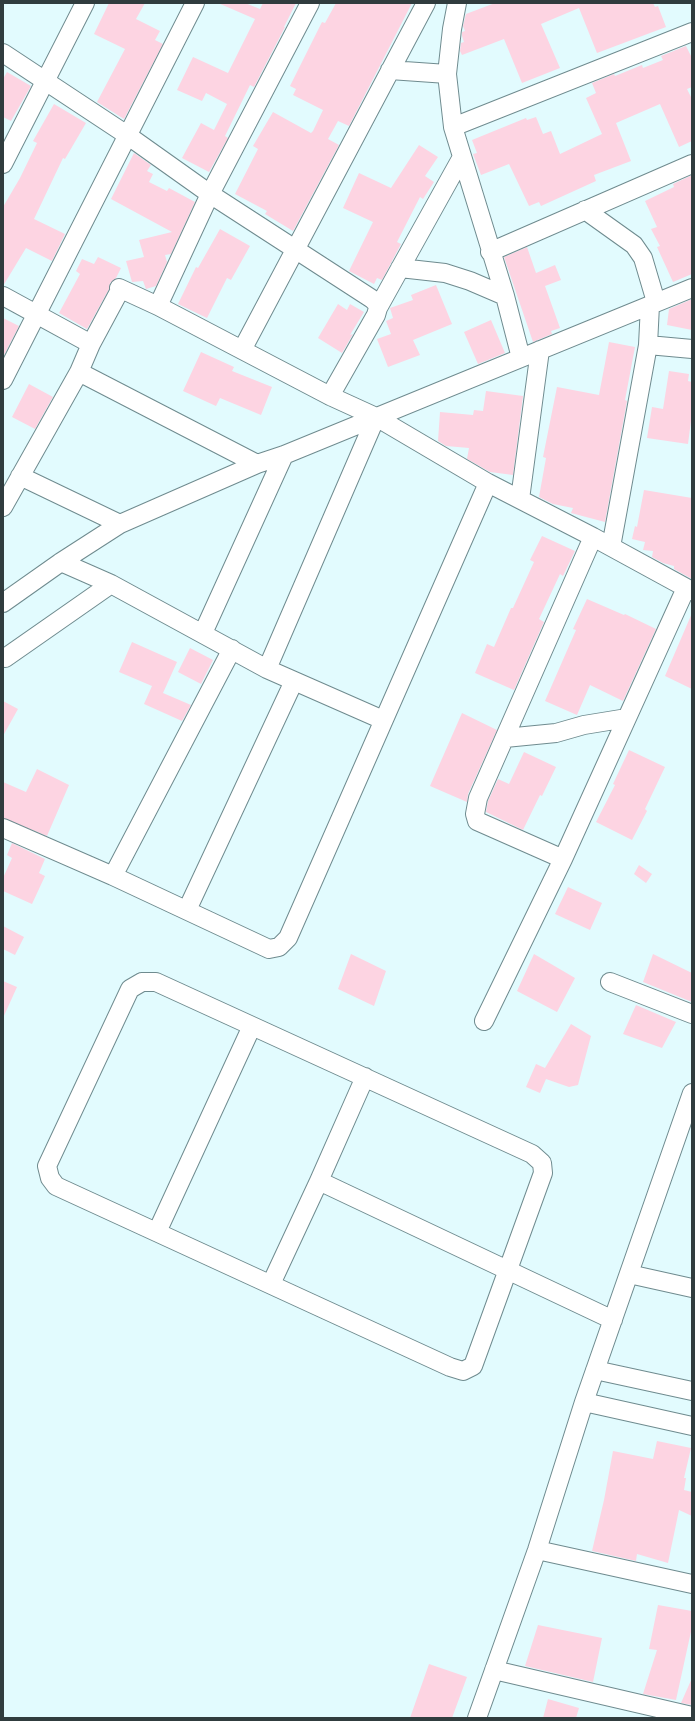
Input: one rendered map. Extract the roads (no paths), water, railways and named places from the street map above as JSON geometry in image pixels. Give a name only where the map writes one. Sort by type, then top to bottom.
[{"type":"street","points":[[3,164],[47,81],[85,3]]},
{"type":"street","points":[[3,380],[195,3]]},
{"type":"street","points":[[158,306],[210,194],[310,3]]},
{"type":"street","points":[[242,350],[426,3]]},
{"type":"street","points":[[457,3],[452,29],[447,74],[453,127],[504,296],[521,358]]},
{"type":"street","points":[[453,127],[692,32]]},
{"type":"street","points":[[3,53],[127,135],[210,194],[372,299],[377,304],[378,308]]},
{"type":"street","points":[[390,70],[447,74]]},
{"type":"street","points":[[330,396],[462,157]]},
{"type":"street","points":[[490,252],[692,164]]},
{"type":"street","points":[[585,210],[634,246],[643,258],[653,304],[648,345],[611,547]]},
{"type":"street","points":[[400,268],[446,274],[470,281],[504,296]]},
{"type":"street","points":[[3,507],[79,372],[120,290],[119,288],[158,306],[330,396],[376,417],[488,484],[593,537],[689,589],[627,718],[563,859],[484,1021]]},
{"type":"street","points":[[3,603],[61,562],[120,524],[257,464],[284,455],[692,288]]},
{"type":"street","points":[[3,296],[92,344]]},
{"type":"street","points":[[648,345],[692,349]]},
{"type":"street","points":[[520,499],[540,350]]},
{"type":"street","points":[[79,372],[257,464]]},
{"type":"street","points":[[267,669],[376,417]]},
{"type":"street","points":[[203,633],[284,455]]},
{"type":"street","points":[[20,476],[120,524]]},
{"type":"street","points":[[3,828],[113,876],[270,949],[279,947],[288,938],[488,484]]},
{"type":"street","points":[[563,859],[477,822],[475,814],[478,798],[593,537]]},
{"type":"street","points":[[61,562],[112,584],[267,669],[383,720]]},
{"type":"street","points":[[5,658],[112,584]]},
{"type":"street","points":[[113,876],[232,649]]},
{"type":"street","points":[[187,910],[294,680]]},
{"type":"street","points":[[505,738],[556,733],[584,725],[627,718]]},
{"type":"street","points":[[142,982],[156,982],[365,1077],[532,1154],[542,1163],[543,1173],[473,1366],[463,1371],[450,1367],[56,1186],[50,1178],[47,1166],[130,989],[142,982]]},
{"type":"street","points":[[610,982],[692,1014]]},
{"type":"street","points":[[157,1232],[252,1026]]},
{"type":"street","points":[[271,1284],[365,1077]]},
{"type":"street","points":[[477,1718],[537,1550],[584,1402],[692,1093]]},
{"type":"street","points":[[319,1181],[613,1320]]},
{"type":"street","points":[[629,1274],[692,1288]]},
{"type":"street","points":[[595,1370],[692,1391]]},
{"type":"street","points":[[584,1402],[692,1426]]},
{"type":"street","points":[[537,1550],[692,1584]]},
{"type":"street","points":[[494,1670],[692,1716]]}]
